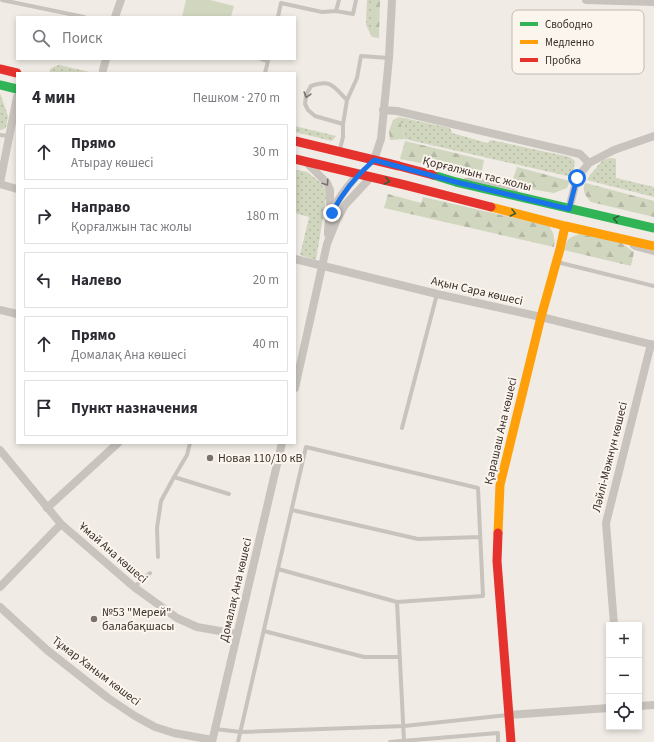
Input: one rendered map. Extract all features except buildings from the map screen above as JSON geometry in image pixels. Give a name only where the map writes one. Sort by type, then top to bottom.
[{"type":"main road","points":[[0,69],[16,73]]},
{"type":"main road","points":[[0,85],[16,89]]},
{"type":"main road","name":"Қорғалжын тас жолы","points":[[296,141],[522,198],[654,228]]},
{"type":"main road","points":[[298,160],[565,226],[654,246]]},
{"type":"main road","points":[[358,174],[374,160]]},
{"type":"main road","points":[[371,177],[374,160]]},
{"type":"main road","name":"Қарашаш Ана көшесі","points":[[511,742],[497,561],[500,485],[565,226]]},
{"type":"street","points":[[115,16],[121,0]]},
{"type":"street","points":[[374,160],[381,139],[389,58],[392,0]]},
{"type":"street","points":[[586,0],[654,2]]},
{"type":"street","points":[[103,70],[106,60]]},
{"type":"street","points":[[16,102],[0,184],[16,189]]},
{"type":"street","points":[[383,110],[397,111],[580,154],[589,164]]},
{"type":"street","points":[[569,209],[577,178],[589,164],[614,150],[654,136]]},
{"type":"street","points":[[298,160],[327,183],[330,190],[330,204],[332,213]]},
{"type":"street","points":[[327,244],[329,218],[343,193],[358,174]]},
{"type":"street","points":[[296,379],[327,244],[337,218],[345,205],[371,177]]},
{"type":"street","name":"Ақын Сара көшесі","points":[[296,259],[436,294],[541,317],[652,345]]},
{"type":"street","points":[[0,310],[16,314]]},
{"type":"street","name":"Ләйлі-Мәжнүн көшесі","points":[[614,622],[606,523],[652,345]]},
{"type":"street","points":[[47,508],[117,444]]},
{"type":"street","name":"Домалақ Ана көшесі","points":[[212,741],[282,444]]},
{"type":"street","name":"Ұмай Ана көшесі","points":[[2,456],[61,524],[134,587],[177,618],[197,627],[237,634]]},
{"type":"street","points":[[0,587],[61,524]]},
{"type":"street","name":"Тұмар Ханым көшесі","points":[[0,607],[47,650],[108,698],[135,716],[174,733],[212,741]]},
{"type":"street","points":[[642,706],[654,705]]},
{"type":"street","points":[[508,715],[606,708]]},
{"type":"lane","points":[[2,0],[79,16]]},
{"type":"lane","points":[[336,11],[338,0]]},
{"type":"lane","points":[[278,16],[281,3],[322,12],[336,11],[353,14],[356,0]]},
{"type":"lane","points":[[340,152],[347,100],[357,78],[361,56],[389,58]]},
{"type":"lane","points":[[266,72],[268,60]]},
{"type":"lane","points":[[343,124],[315,116],[308,110],[305,104],[306,95],[310,86],[318,83],[327,83],[336,88],[347,100]]},
{"type":"lane","points":[[0,135],[9,136]]},
{"type":"lane","points":[[622,238],[635,248],[654,253]]},
{"type":"lane","points":[[557,262],[654,286]]},
{"type":"lane","points":[[402,428],[436,294]]},
{"type":"lane","points":[[158,557],[157,528],[161,501],[187,455],[190,444]]},
{"type":"lane","points":[[238,742],[306,447],[478,488],[483,596],[397,602],[278,569]]},
{"type":"lane","points":[[174,477],[229,494]]},
{"type":"lane","points":[[292,510],[418,539],[480,537]]},
{"type":"lane","points":[[134,587],[150,573]]},
{"type":"lane","points":[[397,602],[404,741]]},
{"type":"lane","points":[[264,631],[364,657],[400,657]]},
{"type":"lane","points":[[215,729],[241,732],[404,726],[508,715]]},
{"type":"lane","points":[[390,742],[498,732],[498,742]]},
{"type":"green space","points":[[186,0],[210,0],[234,6],[231,16],[182,16]]},
{"type":"green space","points":[[367,0],[374,0],[372,37],[366,25]]},
{"type":"green space","points":[[373,0],[380,0],[379,38],[372,37]]},
{"type":"green space","points":[[59,65],[90,72],[49,72],[51,68]]},
{"type":"green space","points":[[0,93],[8,116],[6,128],[0,130]]},
{"type":"green space","points":[[399,117],[450,128],[452,133],[487,143],[491,140],[570,157],[575,161],[572,177],[405,139]]},
{"type":"green space","points":[[399,117],[405,139],[390,140],[389,131],[393,120]]},
{"type":"green space","points":[[296,126],[336,136],[332,141],[296,132]]},
{"type":"green space","points":[[405,141],[484,160],[482,171],[466,172],[400,159]]},
{"type":"green space","points":[[610,158],[616,159],[616,178],[654,187],[654,197],[587,180],[603,160]]},
{"type":"green space","points":[[517,167],[570,181],[567,188],[554,193],[519,187],[513,179]]},
{"type":"green space","points":[[296,170],[307,172],[320,182],[327,192],[316,260],[300,255],[309,217],[296,213]]},
{"type":"green space","points":[[585,183],[654,201],[654,217],[591,202],[585,193]]},
{"type":"green space","points":[[388,194],[421,203],[423,197],[549,226],[554,236],[554,247],[384,208]]},
{"type":"green space","points":[[580,234],[621,243],[634,252],[631,266],[564,250],[569,239]]},
{"type":"traffic: fast","points":[[0,85],[16,89]]},
{"type":"traffic: fast","points":[[433,175],[456,182],[654,228]]},
{"type":"traffic: slow","points":[[491,207],[565,226],[654,246]]},
{"type":"traffic: slow","points":[[498,533],[500,485],[565,226]]},
{"type":"traffic: jam","points":[[0,69],[16,73]]},
{"type":"traffic: jam","points":[[296,141],[433,175]]},
{"type":"traffic: jam","points":[[296,159],[491,207]]},
{"type":"traffic: jam","points":[[498,533],[497,561],[511,742]]},
{"type":"place","name":"Новая 110/10 кВ","points":[[210,458]]},
{"type":"place","name":"№53 \"Мерей\" балабақшасы","points":[[94,619]]},
{"type":"route","points":[[332,213],[350,183],[374,160],[456,182],[569,209],[577,178]]}]
